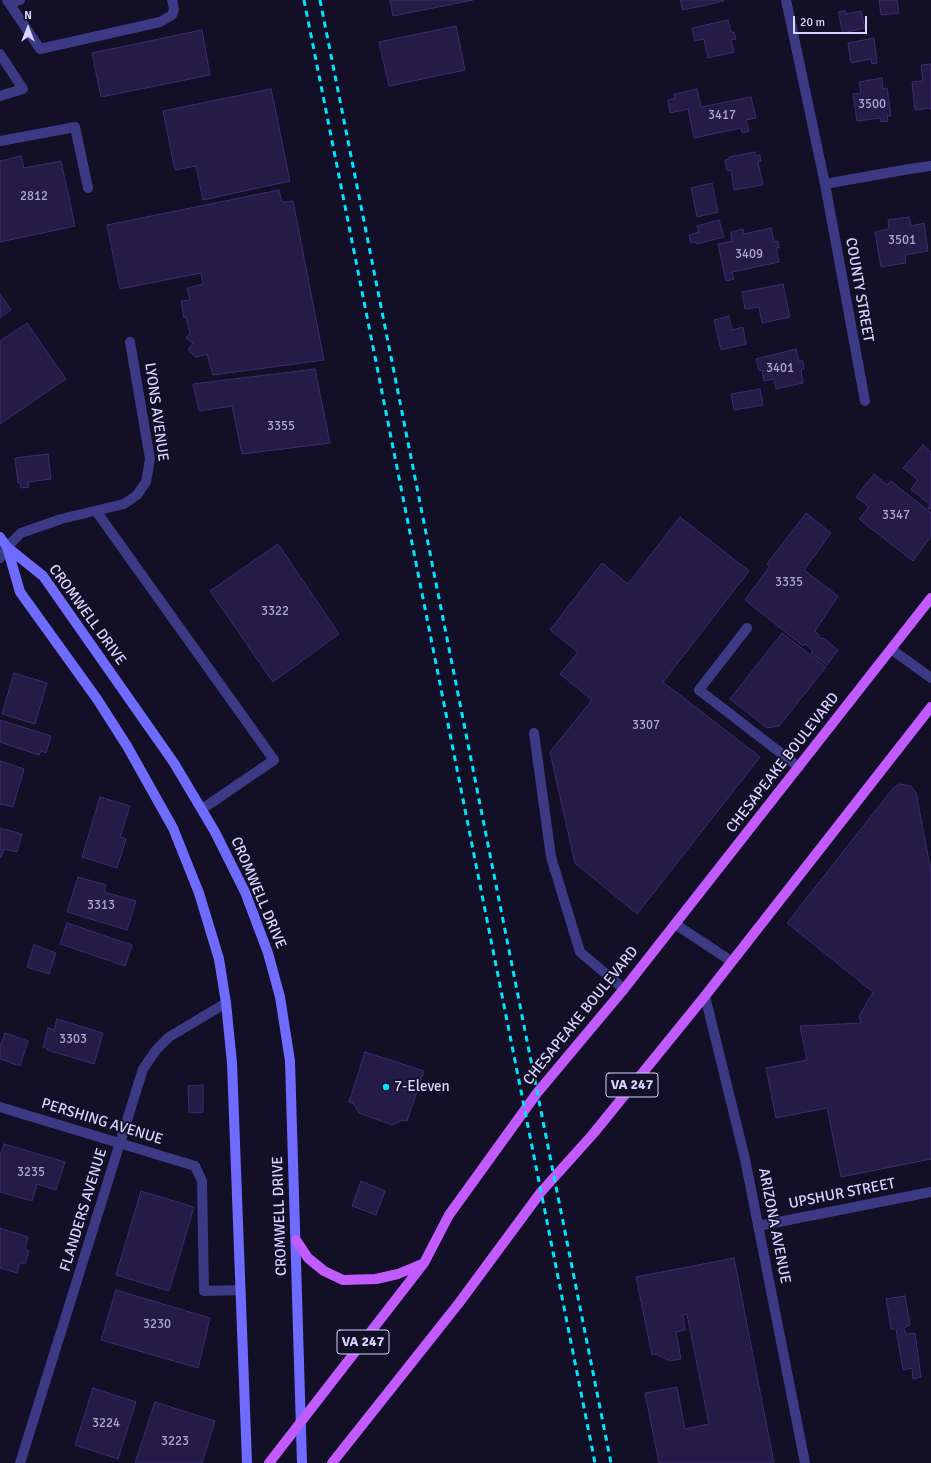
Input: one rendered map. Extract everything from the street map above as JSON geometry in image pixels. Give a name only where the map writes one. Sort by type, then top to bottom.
[{"type":"main road","name":"CHESAPEAKE BOULEVARD","points":[[269,1463],[424,1263],[450,1215],[537,1093],[624,990],[931,598]]},
{"type":"main road","name":"VA 247","points":[[332,1463],[459,1303],[540,1192],[593,1134],[704,996],[931,707]]},
{"type":"main road","points":[[296,1240],[308,1258],[318,1267],[343,1280],[376,1279],[398,1274],[424,1263]]},
{"type":"street","points":[[20,0],[8,1],[40,49],[160,22],[172,15],[174,9],[172,0]]},
{"type":"street","name":"COUNTY STREET","points":[[786,0],[825,184],[865,401]]},
{"type":"street","points":[[0,54],[24,89],[0,96]]},
{"type":"street","points":[[0,140],[75,127],[88,188]]},
{"type":"street","points":[[825,184],[931,166]]},
{"type":"street","name":"LYONS AVENUE","points":[[0,558],[7,547],[21,533],[61,519],[124,504],[137,495],[146,482],[150,466],[130,342]]},
{"type":"street","points":[[96,511],[274,760],[202,809]]},
{"type":"street","name":"CROMWELL DRIVE","points":[[0,537],[7,547],[43,576],[174,763],[215,832],[245,892],[268,953],[280,997],[290,1061],[302,1463]]},
{"type":"street","name":"CROMWELL DRIVE","points":[[7,547],[20,592],[97,699],[127,746],[173,828],[204,907],[219,959],[226,1003],[232,1063],[247,1463]]},
{"type":"street","points":[[747,628],[699,690],[799,767]]},
{"type":"street","points":[[891,649],[931,678]]},
{"type":"street","points":[[534,732],[551,856],[580,952],[624,990]]},
{"type":"street","points":[[675,924],[731,961]]},
{"type":"street","name":"ARIZONA AVENUE","points":[[704,996],[745,1159],[805,1463]]},
{"type":"street","name":"FLANDERS AVENUE","points":[[20,1463],[143,1069],[156,1050],[169,1037],[226,1003]]},
{"type":"street","name":"PERSHING AVENUE","points":[[0,1107],[195,1166],[202,1181],[204,1291],[240,1290]]},
{"type":"street","name":"UPSHUR STREET","points":[[758,1226],[931,1192]]},
{"type":"building","points":[[390,0],[473,0],[393,16]]},
{"type":"building","points":[[680,0],[724,0],[724,1],[683,10]]},
{"type":"building","points":[[879,0],[897,0],[899,13],[881,15]]},
{"type":"building","points":[[845,11],[845,14],[861,11],[865,28],[843,33],[838,12]]},
{"type":"building","points":[[728,20],[731,32],[734,32],[736,39],[731,40],[734,52],[708,58],[704,39],[695,41],[692,28]]},
{"type":"building","points":[[456,26],[465,70],[389,86],[379,42]]},
{"type":"building","points":[[202,30],[210,75],[101,97],[92,53]]},
{"type":"building","points":[[874,38],[877,63],[872,64],[871,59],[851,63],[848,43]]},
{"type":"building","points":[[931,64],[931,108],[915,110],[912,82],[923,81],[921,65]]},
{"type":"building","points":[[882,78],[883,89],[887,88],[891,116],[887,116],[888,121],[881,122],[880,118],[857,121],[853,94],[861,93],[859,82]]},
{"type":"building","points":[[271,89],[290,181],[203,200],[196,166],[175,170],[163,111]]},
{"type":"building","points":[[697,89],[701,107],[751,97],[756,118],[746,120],[749,131],[742,133],[741,128],[694,138],[688,109],[670,113],[668,100],[675,98],[674,94]]},
{"type":"building","points":[[755,152],[756,156],[760,155],[761,161],[758,162],[763,185],[734,190],[731,170],[727,171],[725,160],[729,159],[729,157]]},
{"type":"building","points":[[21,156],[24,168],[61,161],[75,226],[0,242],[0,161]]},
{"type":"building","points":[[712,183],[718,212],[697,217],[691,188]]},
{"type":"building","points":[[279,190],[282,202],[293,201],[324,360],[213,375],[207,354],[196,357],[188,350],[193,343],[186,338],[190,334],[186,317],[184,318],[181,301],[190,300],[187,288],[203,284],[201,273],[120,289],[107,225]]},
{"type":"building","points":[[909,217],[911,226],[924,223],[928,251],[905,255],[906,263],[881,267],[875,232],[889,229],[888,220]]},
{"type":"building","points":[[719,220],[724,237],[696,244],[696,242],[691,243],[689,235],[699,232],[697,226]]},
{"type":"building","points":[[771,228],[774,242],[778,241],[779,248],[776,248],[779,262],[732,272],[734,279],[726,281],[718,244],[732,241],[731,232],[743,229],[744,234]]},
{"type":"building","points":[[783,284],[790,317],[762,323],[759,307],[745,309],[742,292]]},
{"type":"building","points":[[0,294],[11,310],[0,318]]},
{"type":"building","points":[[729,316],[732,330],[743,327],[746,344],[721,350],[714,320]]},
{"type":"building","points":[[27,323],[66,379],[0,424],[0,341]]},
{"type":"building","points":[[796,349],[799,361],[803,361],[804,369],[801,370],[803,383],[776,389],[774,379],[764,381],[762,370],[759,371],[756,359]]},
{"type":"building","points":[[315,369],[330,443],[242,454],[232,406],[199,411],[193,384]]},
{"type":"building","points":[[760,389],[763,405],[734,410],[731,394]]},
{"type":"building","points":[[923,445],[931,452],[931,510],[928,508],[930,505],[911,489],[918,480],[903,468]]},
{"type":"building","points":[[48,454],[51,479],[28,482],[29,487],[21,488],[20,483],[18,483],[15,458]]},
{"type":"building","points":[[874,474],[887,485],[891,481],[931,513],[931,536],[913,561],[859,519],[869,507],[856,497]]},
{"type":"building","points":[[806,513],[831,533],[804,570],[838,596],[815,631],[822,639],[823,638],[838,650],[827,665],[811,653],[813,651],[805,644],[803,646],[745,600],[770,566],[767,564]]},
{"type":"building","points":[[680,517],[749,571],[663,682],[760,757],[637,914],[575,863],[550,752],[592,700],[560,674],[578,652],[550,630],[602,563],[628,584]]},
{"type":"building","points":[[278,544],[339,634],[273,682],[210,591]]},
{"type":"building","points":[[782,633],[826,667],[779,726],[767,728],[730,699]]},
{"type":"building","points":[[14,673],[47,683],[35,724],[2,714]]},
{"type":"building","points":[[0,720],[51,736],[46,753],[41,751],[39,755],[0,742]]},
{"type":"building","points":[[0,761],[24,769],[13,807],[0,804]]},
{"type":"building","points":[[900,784],[911,786],[916,793],[931,871],[931,1159],[841,1177],[827,1108],[776,1118],[766,1068],[807,1060],[800,1026],[861,1023],[859,1016],[873,992],[787,923],[894,787]]},
{"type":"building","points":[[100,797],[130,806],[120,837],[126,839],[117,868],[82,857]]},
{"type":"building","points":[[0,828],[22,834],[17,852],[4,849],[1,858],[0,857]]},
{"type":"building","points":[[78,877],[106,885],[104,892],[136,901],[127,930],[67,912]]},
{"type":"building","points":[[67,923],[132,945],[125,966],[60,944]]},
{"type":"building","points":[[34,945],[56,953],[49,974],[27,967]]},
{"type":"building","points":[[57,1019],[103,1033],[94,1064],[47,1050],[48,1049],[43,1047],[48,1028],[54,1030]]},
{"type":"building","points":[[5,1033],[28,1041],[20,1066],[0,1059],[0,1047]]},
{"type":"building","name":"7-Eleven","points":[[365,1052],[424,1071],[407,1121],[402,1120],[392,1125],[359,1113],[354,1104],[349,1102]]},
{"type":"building","points":[[203,1085],[203,1112],[189,1113],[188,1086]]},
{"type":"building","points":[[4,1144],[65,1162],[56,1190],[37,1184],[32,1201],[0,1192],[0,1155]]},
{"type":"building","points":[[361,1181],[385,1191],[376,1215],[352,1206]]},
{"type":"building","points":[[141,1191],[194,1207],[169,1291],[116,1275]]},
{"type":"building","points":[[0,1228],[28,1237],[25,1249],[29,1251],[25,1264],[20,1262],[17,1273],[0,1268]]},
{"type":"building","points":[[734,1258],[774,1463],[659,1463],[645,1393],[677,1387],[685,1429],[709,1424],[687,1314],[683,1315],[685,1330],[676,1332],[681,1359],[670,1361],[656,1354],[652,1355],[636,1277]]},
{"type":"building","points":[[116,1290],[210,1318],[198,1368],[101,1340]]},
{"type":"building","points":[[905,1296],[910,1325],[904,1328],[906,1334],[915,1333],[921,1377],[913,1379],[912,1368],[903,1370],[896,1329],[891,1329],[886,1299]]},
{"type":"building","points":[[93,1388],[136,1402],[118,1459],[75,1445]]},
{"type":"building","points":[[155,1402],[215,1421],[202,1463],[135,1463]]},
{"type":"railway","points":[[304,0],[595,1463]]},
{"type":"railway","points":[[320,0],[611,1463]]},
{"type":"place","name":"7-Eleven","points":[[386,1087]]}]
